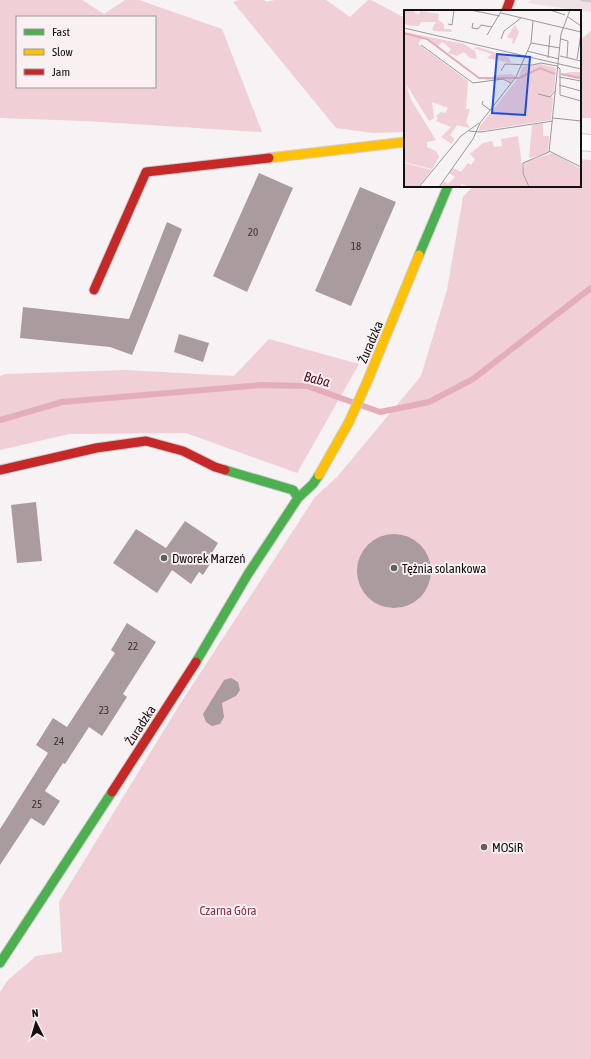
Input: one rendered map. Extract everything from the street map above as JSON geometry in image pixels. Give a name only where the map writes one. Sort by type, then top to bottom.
[{"type":"street","points":[[506,10],[510,0]]},
{"type":"street","points":[[94,290],[146,172],[404,142]]},
{"type":"street","points":[[581,142],[591,143]]},
{"type":"street","name":"Żuradzka","points":[[0,963],[192,669],[248,574],[298,498],[313,484],[349,422],[448,187]]},
{"type":"street","points":[[0,470],[96,448],[146,441],[183,451],[216,467],[293,490],[298,498]]},
{"type":"shaded area","points":[[531,0],[591,0],[591,12],[581,10],[528,3]]},
{"type":"green space","points":[[0,0],[82,0],[104,14],[125,0],[139,0],[222,29],[262,132],[85,121],[0,118]]},
{"type":"green space","points":[[239,0],[264,0],[266,2],[275,0],[326,0],[350,17],[368,0],[371,0],[404,17],[404,132],[373,133],[336,128],[233,2]]},
{"type":"green space","points":[[591,31],[591,118],[581,118],[581,39]]},
{"type":"green space","name":"Czarna Góra","points":[[581,159],[591,160],[591,1059],[0,1059],[0,992],[7,981],[36,956],[62,952],[59,902],[180,704],[315,497],[337,477],[421,376],[447,290],[463,197],[472,187],[581,187]]},
{"type":"green space","points":[[269,339],[359,364],[297,473],[186,433],[69,434],[0,450],[0,376],[5,374],[126,370],[234,376]]},
{"type":"building","points":[[259,173],[293,188],[247,292],[213,276]]},
{"type":"building","points":[[360,187],[396,202],[351,306],[315,291]]},
{"type":"building","points":[[167,222],[182,229],[132,355],[110,347],[20,338],[23,307],[129,319]]},
{"type":"building","points":[[179,334],[209,343],[203,362],[174,352]]},
{"type":"building","points":[[36,502],[42,561],[17,563],[11,505]]},
{"type":"building","name":"Dworek Marzeń","points":[[185,521],[218,543],[210,556],[213,559],[203,575],[199,572],[191,584],[172,570],[157,593],[113,563],[136,529],[166,548]]},
{"type":"building","name":"Tężnia solankowa","points":[[387,534],[401,534],[415,540],[425,550],[431,564],[431,578],[425,592],[415,602],[401,608],[387,608],[373,602],[363,592],[357,578],[357,564],[363,550],[373,540]]},
{"type":"building","points":[[127,623],[156,642],[123,694],[127,697],[102,736],[89,727],[45,791],[60,801],[44,826],[31,818],[0,865],[0,829],[48,753],[36,745],[53,718],[67,727],[115,653],[111,650]]},
{"type":"building","points":[[231,678],[238,682],[240,690],[236,696],[222,703],[224,717],[220,724],[212,726],[206,722],[203,714],[224,680]]},
{"type":"waterway","name":"Baba","points":[[0,420],[62,402],[261,385],[307,386],[380,412],[429,402],[473,379],[591,288]]},
{"type":"railway","points":[[582,0],[591,1]]},
{"type":"traffic: fast","points":[[419,255],[448,187]]},
{"type":"traffic: fast","points":[[225,470],[293,490],[298,498]]},
{"type":"traffic: fast","points":[[196,662],[248,574],[298,498],[313,484],[319,475]]},
{"type":"traffic: fast","points":[[0,963],[112,792]]},
{"type":"traffic: slow","points":[[269,158],[404,142]]},
{"type":"traffic: slow","points":[[319,475],[349,422],[419,255]]},
{"type":"traffic: jam","points":[[506,10],[510,0]]},
{"type":"traffic: jam","points":[[94,290],[146,172],[269,158]]},
{"type":"traffic: jam","points":[[0,470],[96,448],[146,441],[183,451],[215,467],[225,470]]},
{"type":"traffic: jam","points":[[112,792],[196,662]]},
{"type":"place","name":"Dworek Marzeń","points":[[164,558]]},
{"type":"place","name":"Tężnia solankowa","points":[[394,568]]},
{"type":"place","name":"MOSiR","points":[[484,847]]}]
